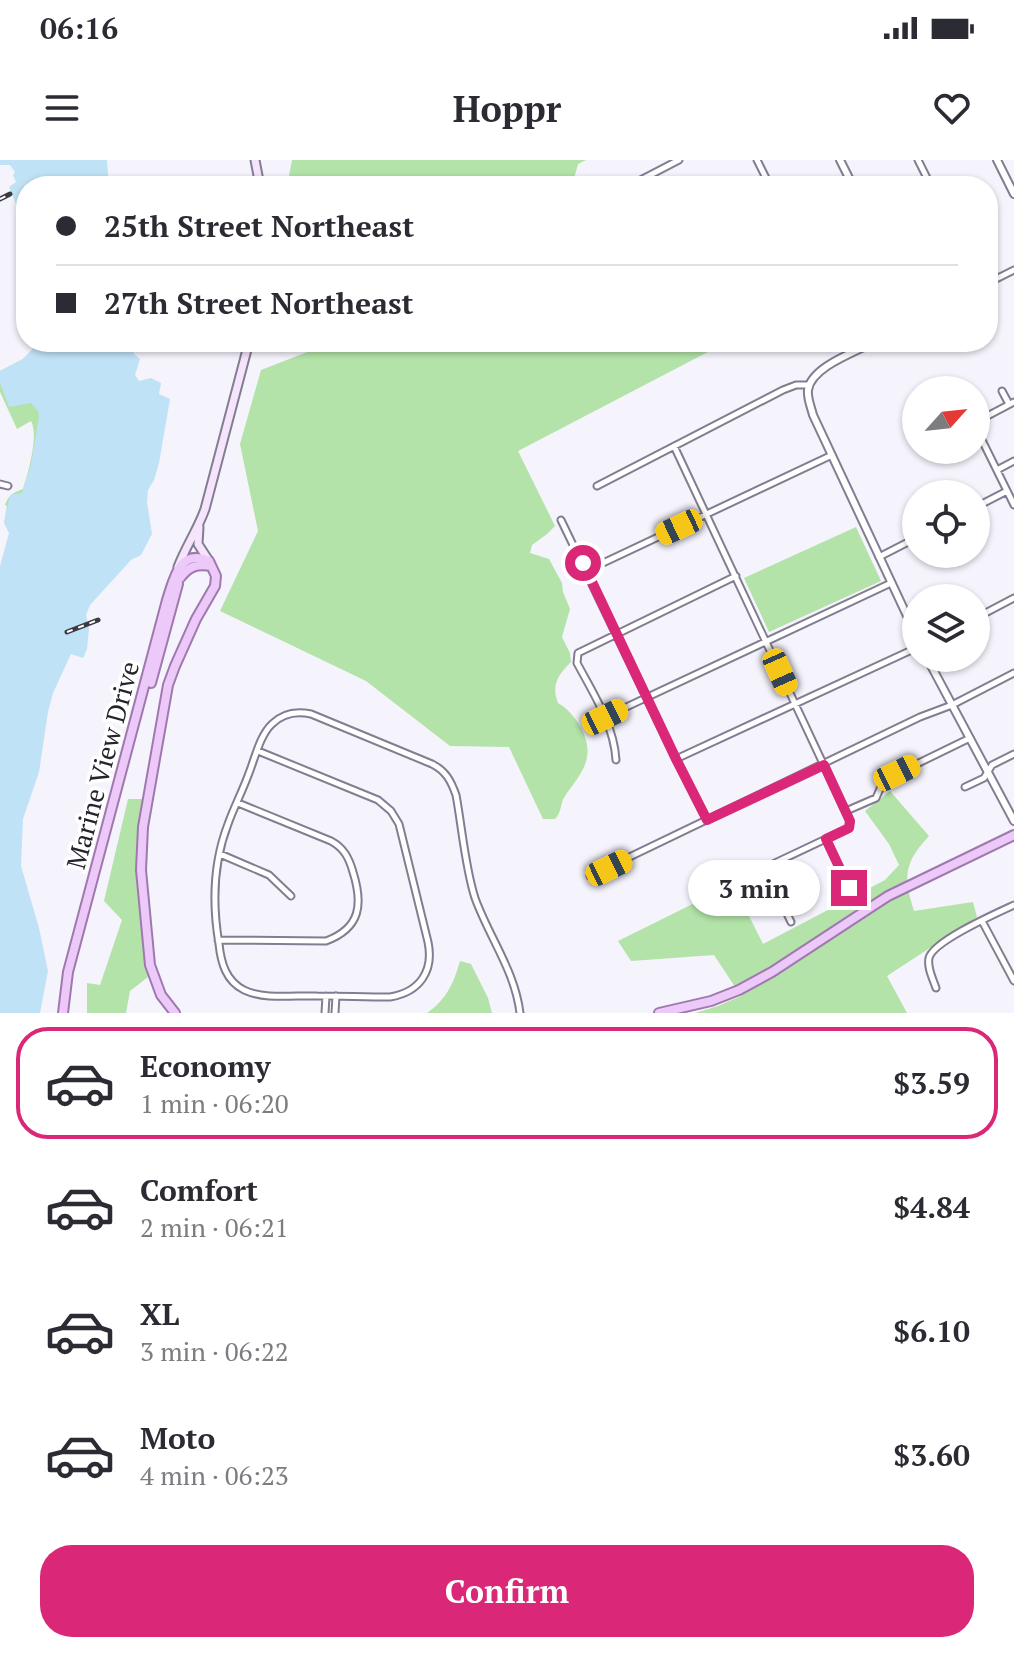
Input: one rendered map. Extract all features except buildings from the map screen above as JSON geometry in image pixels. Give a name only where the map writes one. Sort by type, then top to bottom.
[{"type":"main road","name":"Marine View Drive","points":[[180,570],[205,509],[246,352]]},
{"type":"main road","name":"Marine View Drive","points":[[66,1013],[71,980],[185,547],[197,529]]},
{"type":"main road","points":[[175,1013],[161,995],[150,965],[141,854],[168,685],[196,619],[215,586],[216,576],[198,544],[197,529]]},
{"type":"main road","points":[[191,548],[196,557],[208,564]]},
{"type":"main road","points":[[180,570],[196,557]]},
{"type":"main road","points":[[180,570],[208,564]]},
{"type":"main road","points":[[659,1013],[711,1001],[739,990],[888,896],[1014,835]]},
{"type":"street","points":[[648,176],[679,160]]},
{"type":"street","points":[[997,160],[1014,194]]},
{"type":"street","points":[[855,352],[816,373],[809,385],[810,406],[902,606]]},
{"type":"street","points":[[597,486],[790,387],[809,385]]},
{"type":"street","points":[[990,415],[1012,403],[1002,391]]},
{"type":"street","points":[[674,446],[850,821],[850,826],[762,869],[791,922]]},
{"type":"street","points":[[586,571],[832,455]]},
{"type":"street","points":[[990,456],[1014,505]]},
{"type":"street","points":[[997,470],[1014,461]]},
{"type":"street","points":[[0,484],[8,486]]},
{"type":"street","points":[[990,500],[1007,491]]},
{"type":"street","points":[[561,520],[707,820]]},
{"type":"street","points":[[879,557],[902,545]]},
{"type":"street","points":[[616,760],[616,749],[605,717],[577,663],[578,653],[736,576]]},
{"type":"street","points":[[605,717],[891,583]]},
{"type":"street","points":[[990,611],[1014,598]]},
{"type":"street","points":[[676,759],[902,654]]},
{"type":"street","points":[[934,672],[1014,821]]},
{"type":"street","points":[[590,876],[1014,673]]},
{"type":"street","points":[[258,751],[378,800],[391,811],[399,824],[430,955],[429,966],[416,986],[390,997],[264,995],[243,990],[225,971],[218,940],[214,893],[220,854],[228,824],[266,731],[274,722],[289,714],[306,713],[432,764],[446,774],[456,795],[474,893],[515,986],[520,1013]]},
{"type":"street","points":[[846,811],[876,798],[883,782],[890,777],[970,738]]},
{"type":"street","points":[[965,787],[984,778],[992,765],[1014,754]]},
{"type":"street","points":[[218,940],[326,941],[347,929],[359,905],[356,881],[344,850],[331,841],[238,803]]},
{"type":"street","points":[[826,839],[849,888]]},
{"type":"street","points":[[220,854],[269,875],[291,896]]},
{"type":"street","points":[[936,988],[929,969],[933,949],[1014,905]]},
{"type":"street","points":[[982,921],[1014,981]]},
{"type":"street","points":[[325,1013],[326,996]]},
{"type":"street","points":[[335,1013],[336,996]]},
{"type":"green space","points":[[292,160],[586,160],[578,164],[575,176],[289,176]]},
{"type":"green space","points":[[30,352],[41,352],[44,452],[12,520],[4,523],[8,499],[23,489],[34,436],[31,421],[17,429],[0,392],[0,371]]},
{"type":"green space","points":[[307,352],[708,352],[518,451],[555,526],[532,545],[530,553],[549,559],[562,583],[570,609],[562,637],[571,662],[559,676],[555,691],[558,703],[570,712],[584,733],[588,749],[584,767],[563,799],[555,819],[543,819],[509,747],[450,746],[366,681],[220,611],[258,531],[240,444],[261,370]]},
{"type":"green space","points":[[856,527],[881,581],[769,632],[744,578]]},
{"type":"green space","points":[[890,791],[929,836],[910,862],[908,870],[908,888],[914,911],[973,902],[977,917],[887,976],[907,1013],[695,1013],[741,996],[714,955],[631,961],[618,941],[733,884],[763,944],[885,880],[899,865],[889,844],[865,811]]},
{"type":"green space","points":[[128,799],[142,799],[136,853],[137,883],[148,977],[130,991],[126,1013],[87,1013],[87,983],[100,985],[122,920],[104,901]]},
{"type":"green space","points":[[460,961],[471,964],[492,1013],[427,1013],[448,990]]},
{"type":"water","points":[[0,160],[107,160],[108,176],[16,176],[16,182],[10,165],[0,165]]},
{"type":"water","points":[[16,182],[16,204],[9,187]]},
{"type":"water","points":[[30,352],[134,352],[140,359],[135,375],[139,381],[151,378],[161,383],[159,394],[170,399],[159,463],[148,490],[152,534],[141,555],[131,560],[90,605],[86,615],[89,629],[87,649],[83,658],[71,654],[53,693],[39,772],[23,819],[21,866],[48,971],[40,1013],[0,1013],[0,566],[9,533],[4,523],[10,495],[22,493],[31,464],[39,417],[31,403],[9,407],[0,383],[0,371]]},
{"type":"railway","points":[[0,199],[10,194]]},
{"type":"railway","points":[[67,632],[98,620]]},
{"type":"route","points":[[583,563],[707,820],[824,765],[851,824],[849,828],[826,839],[849,888]]}]
